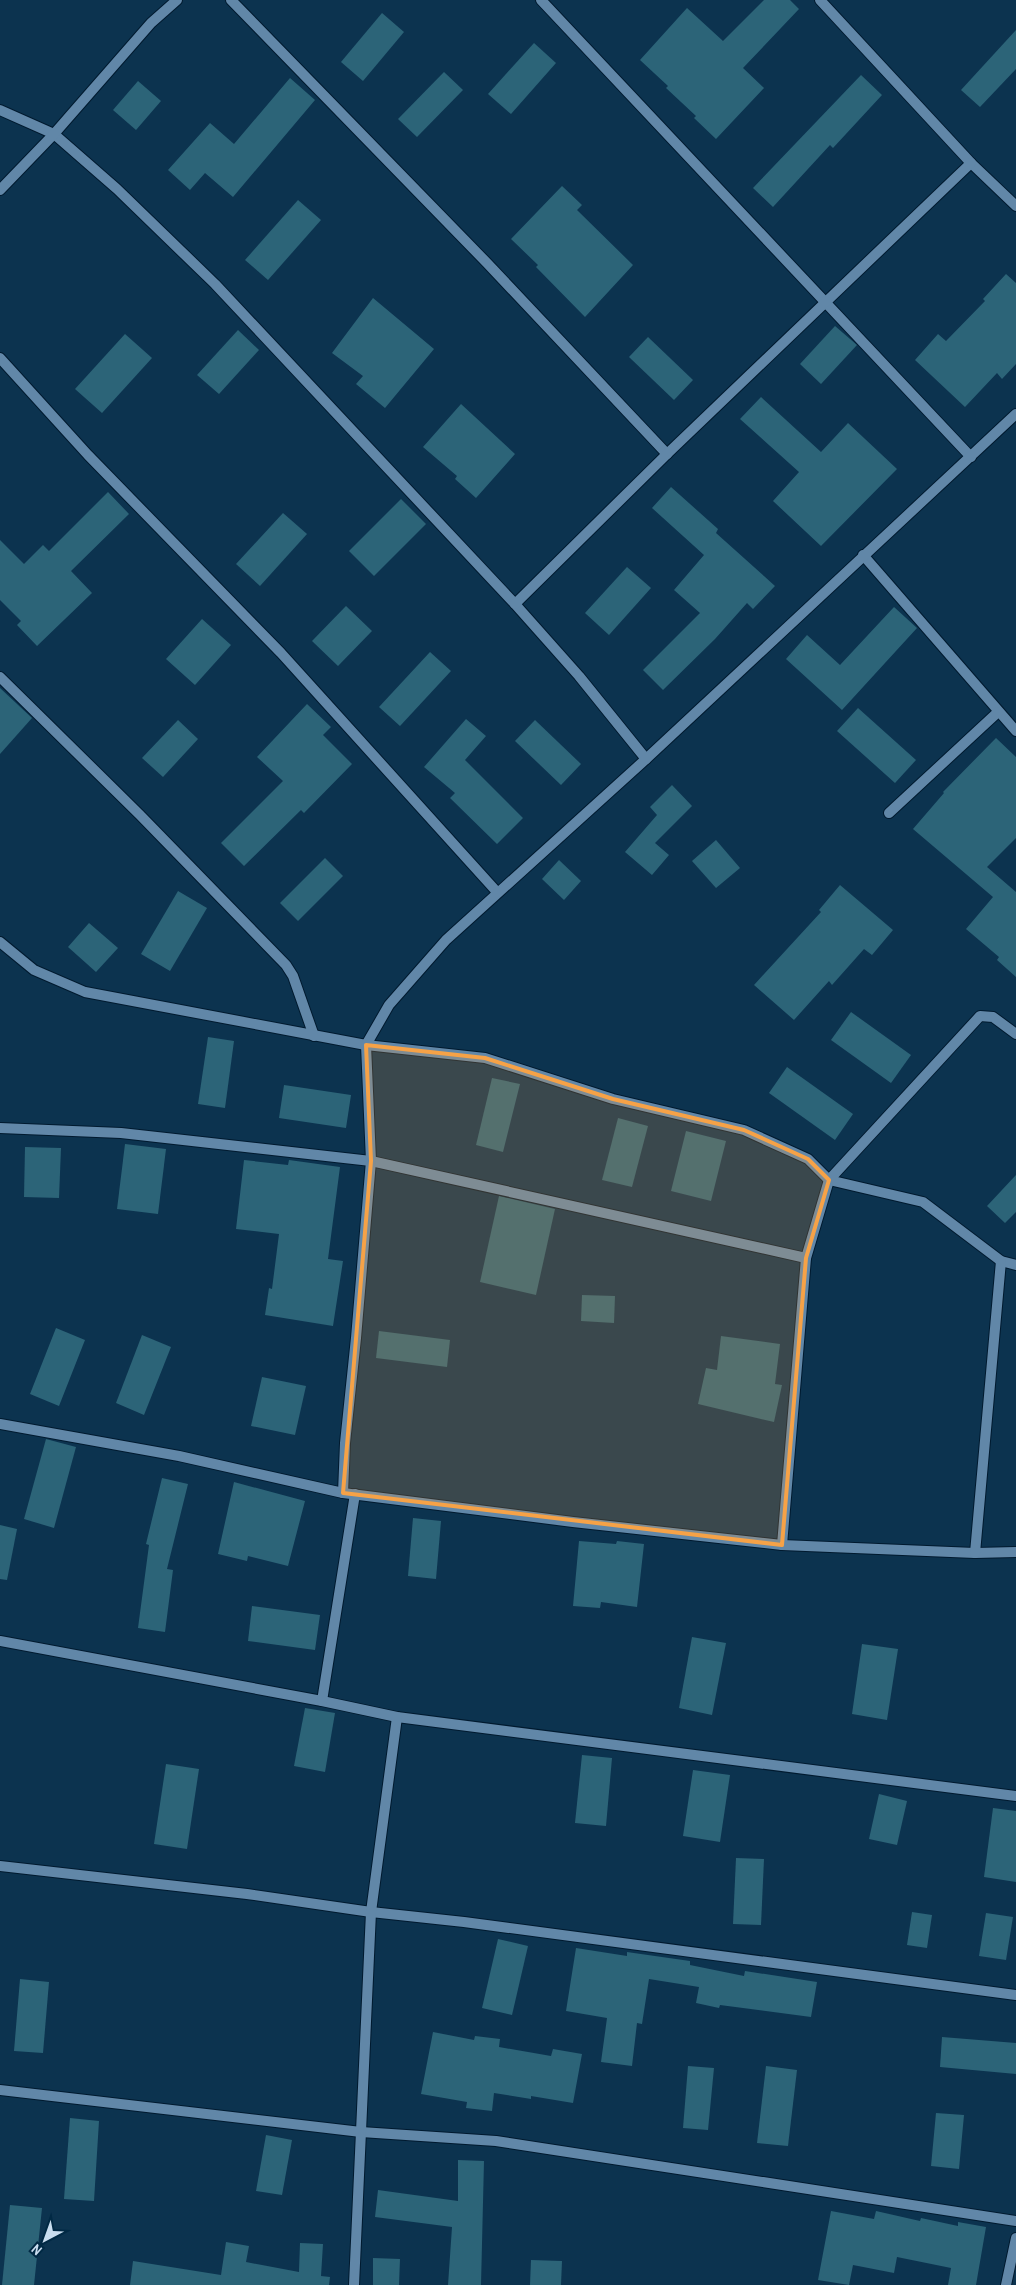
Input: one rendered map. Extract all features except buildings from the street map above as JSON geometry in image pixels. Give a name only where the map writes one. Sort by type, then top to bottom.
[{"type":"street","points":[[0,190],[54,134],[151,23],[177,0]]},
{"type":"street","points":[[231,0],[487,263],[667,454]]},
{"type":"street","points":[[541,0],[971,457]]},
{"type":"street","points":[[820,0],[971,163],[1016,206]]},
{"type":"street","points":[[0,110],[54,134],[117,189],[215,284],[515,604],[579,676],[646,759]]},
{"type":"street","points":[[515,604],[667,454],[971,163]]},
{"type":"street","points":[[0,358],[88,455],[281,653],[497,892]]},
{"type":"street","points":[[343,1493],[344,1444],[356,1338],[371,1161],[366,1045],[389,1005],[446,940],[646,759],[863,554],[1016,414]]},
{"type":"street","points":[[863,554],[1016,731]]},
{"type":"street","points":[[0,677],[286,965],[293,976],[314,1036]]},
{"type":"street","points":[[889,813],[998,712]]},
{"type":"street","points":[[0,942],[34,970],[85,992],[366,1045],[485,1058],[614,1099],[744,1130],[808,1159],[829,1180],[923,1202],[1001,1261],[1016,1265]]},
{"type":"street","points":[[782,1545],[806,1258],[829,1180],[980,1016],[993,1017],[1016,1034]]},
{"type":"street","points":[[0,1128],[121,1133],[371,1161],[806,1258]]},
{"type":"street","points":[[975,1553],[1001,1261]]},
{"type":"street","points":[[0,1424],[179,1456],[343,1493],[572,1522],[782,1545],[975,1553],[1016,1552]]},
{"type":"street","points":[[322,1700],[355,1494]]},
{"type":"street","points":[[0,1641],[322,1700],[397,1717],[1016,1796]]},
{"type":"street","points":[[354,2285],[371,1912],[397,1717]]},
{"type":"street","points":[[0,1866],[247,1894],[371,1912],[464,1922],[1016,1995]]},
{"type":"street","points":[[0,2090],[361,2132],[496,2140],[1016,2221]]},
{"type":"street","points":[[1006,2285],[1016,2238]]},
{"type":"highlighted area","points":[[366,1045],[485,1058],[613,1099],[744,1130],[808,1159],[829,1180],[806,1258],[782,1545],[343,1493],[371,1161]]}]
